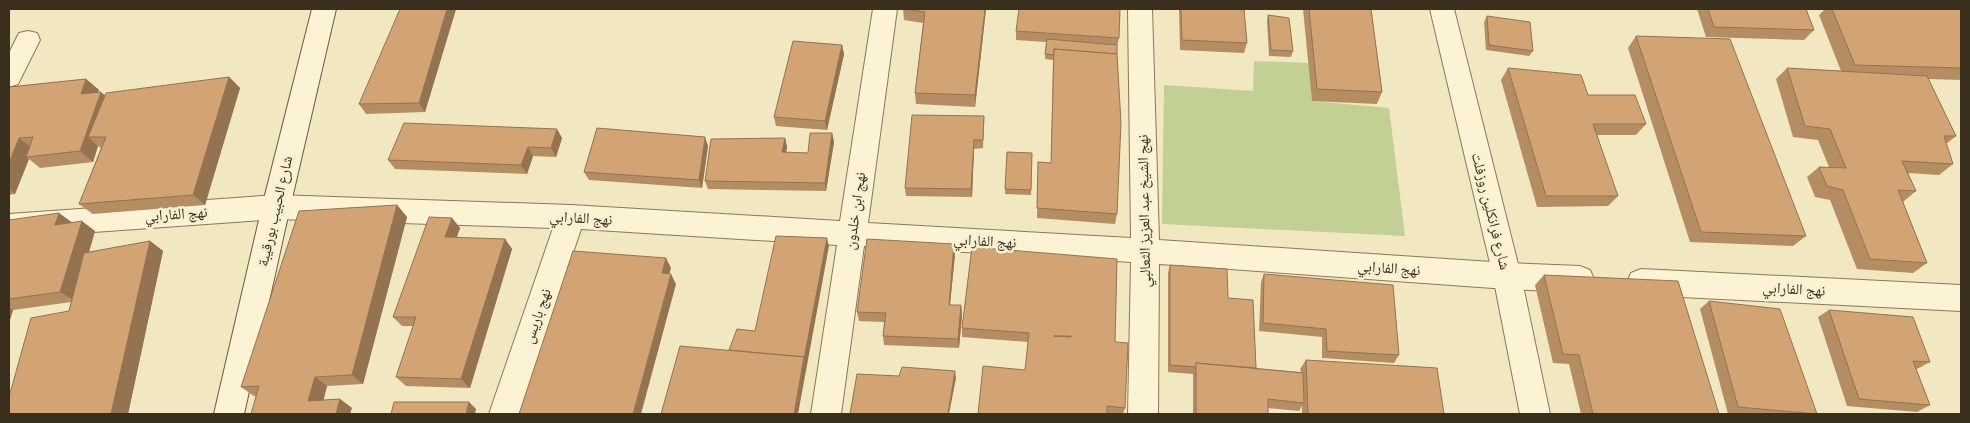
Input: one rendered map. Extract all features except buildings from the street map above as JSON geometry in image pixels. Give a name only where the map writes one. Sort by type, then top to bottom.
[{"type":"street","name":"شارع الحبيب بورقيبة","points":[[229,414],[276,207],[324,9]]},
{"type":"street","name":"نهج ابن خلدون","points":[[826,414],[885,9]]},
{"type":"street","name":"نهج الشيخ عبد العزيز الثعالبي","points":[[1140,9],[1145,251],[1144,414]]},
{"type":"street","name":"شارع فرانكلين روزفلت","points":[[1442,9],[1507,276],[1535,414]]},
{"type":"street","points":[[9,77],[28,40]]},
{"type":"street","name":"نهج الفارابي","points":[[9,226],[276,207],[571,217],[1145,251],[1507,276],[1961,298]]},
{"type":"street","name":"نهج باريس","points":[[504,414],[571,217]]},
{"type":"green space","points":[[1254,61],[1309,63],[1312,101],[1389,108],[1405,236],[1162,224],[1164,85],[1253,91]]}]
